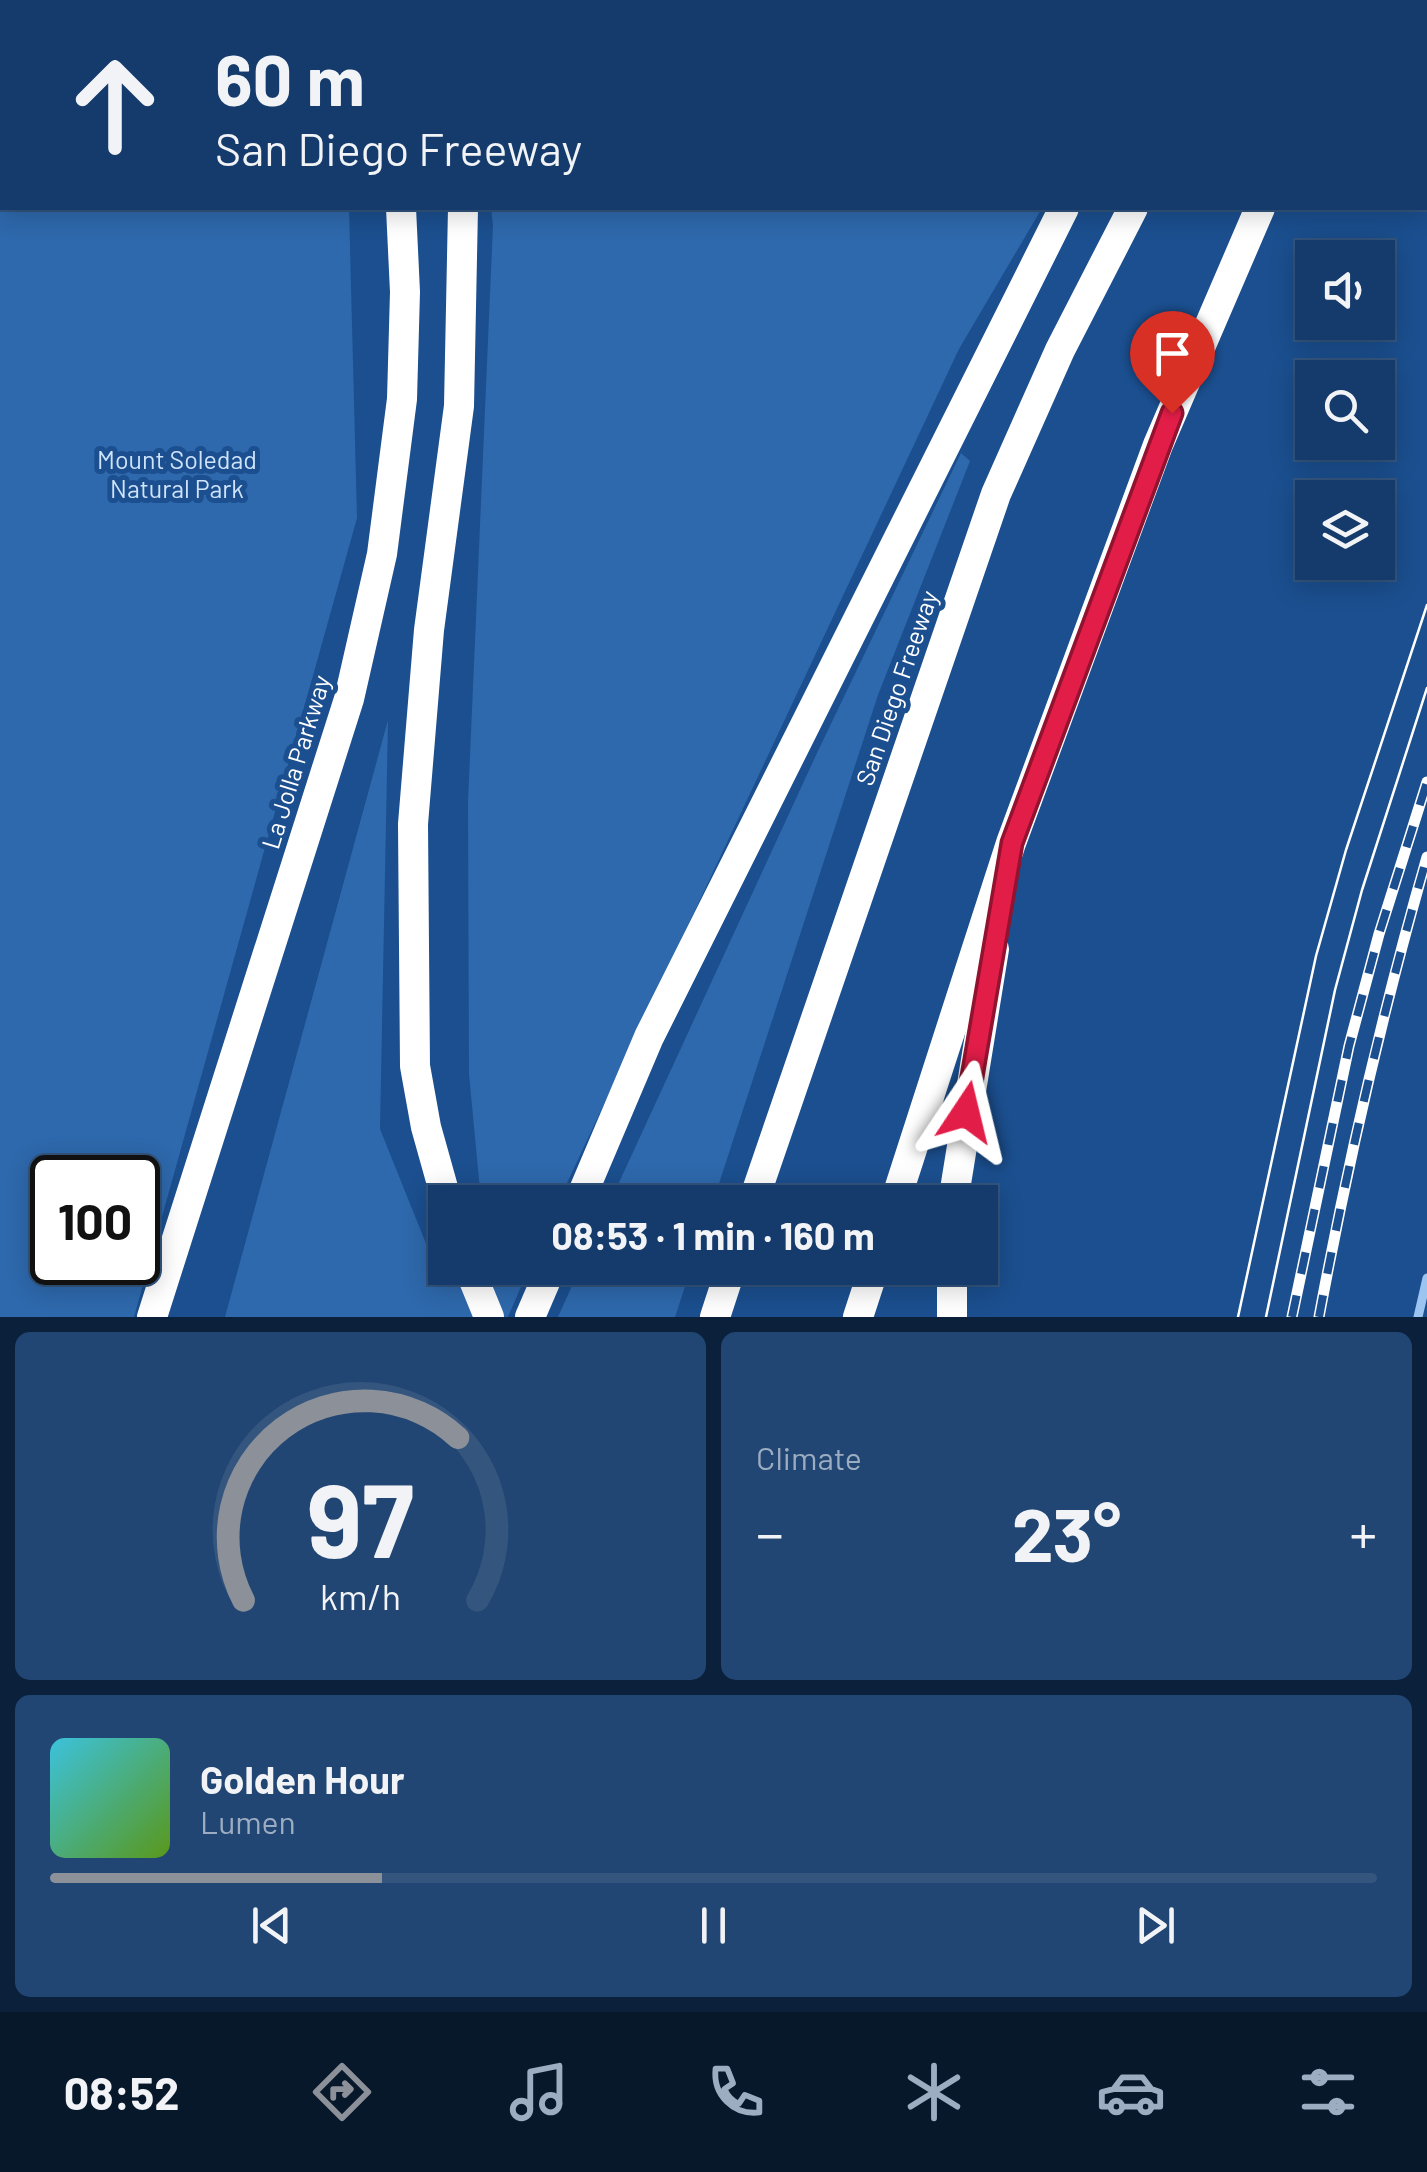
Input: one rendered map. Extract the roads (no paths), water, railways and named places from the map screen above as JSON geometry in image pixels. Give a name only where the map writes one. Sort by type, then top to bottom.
[{"type":"highway","name":"La Jolla Parkway","points":[[150,1317],[349,699],[382,554],[402,399],[402,210]]},
{"type":"highway","points":[[442,1185],[415,1066],[413,824],[429,630],[458,406],[463,210]]},
{"type":"highway","points":[[586,1185],[658,1020],[1063,210]]},
{"type":"highway","name":"San Diego Freeway","points":[[759,1185],[996,494],[1060,350],[1132,210]]},
{"type":"highway","points":[[901,1185],[1012,843],[1158,445],[1259,210]]},
{"type":"highway","points":[[956,1185],[1012,843]]},
{"type":"highway","points":[[476,1285],[489,1317]]},
{"type":"highway","points":[[530,1317],[544,1285]]},
{"type":"highway","points":[[715,1317],[725,1285]]},
{"type":"highway","points":[[858,1317],[868,1285]]},
{"type":"highway","points":[[952,1285],[952,1317]]},
{"type":"waterway","points":[[1418,1317],[1427,1278]]},
{"type":"tram line","points":[[1238,1317],[1316,956],[1346,850],[1427,605]]},
{"type":"tram line","points":[[1266,1317],[1335,990],[1362,890],[1427,688]]},
{"type":"railway","points":[[1292,1317],[1349,1046],[1427,782]]},
{"type":"railway","points":[[1319,1317],[1367,1086],[1427,857]]},
{"type":"park label","name":"Mount Soledad Natural Park","points":[[177,474]]}]
